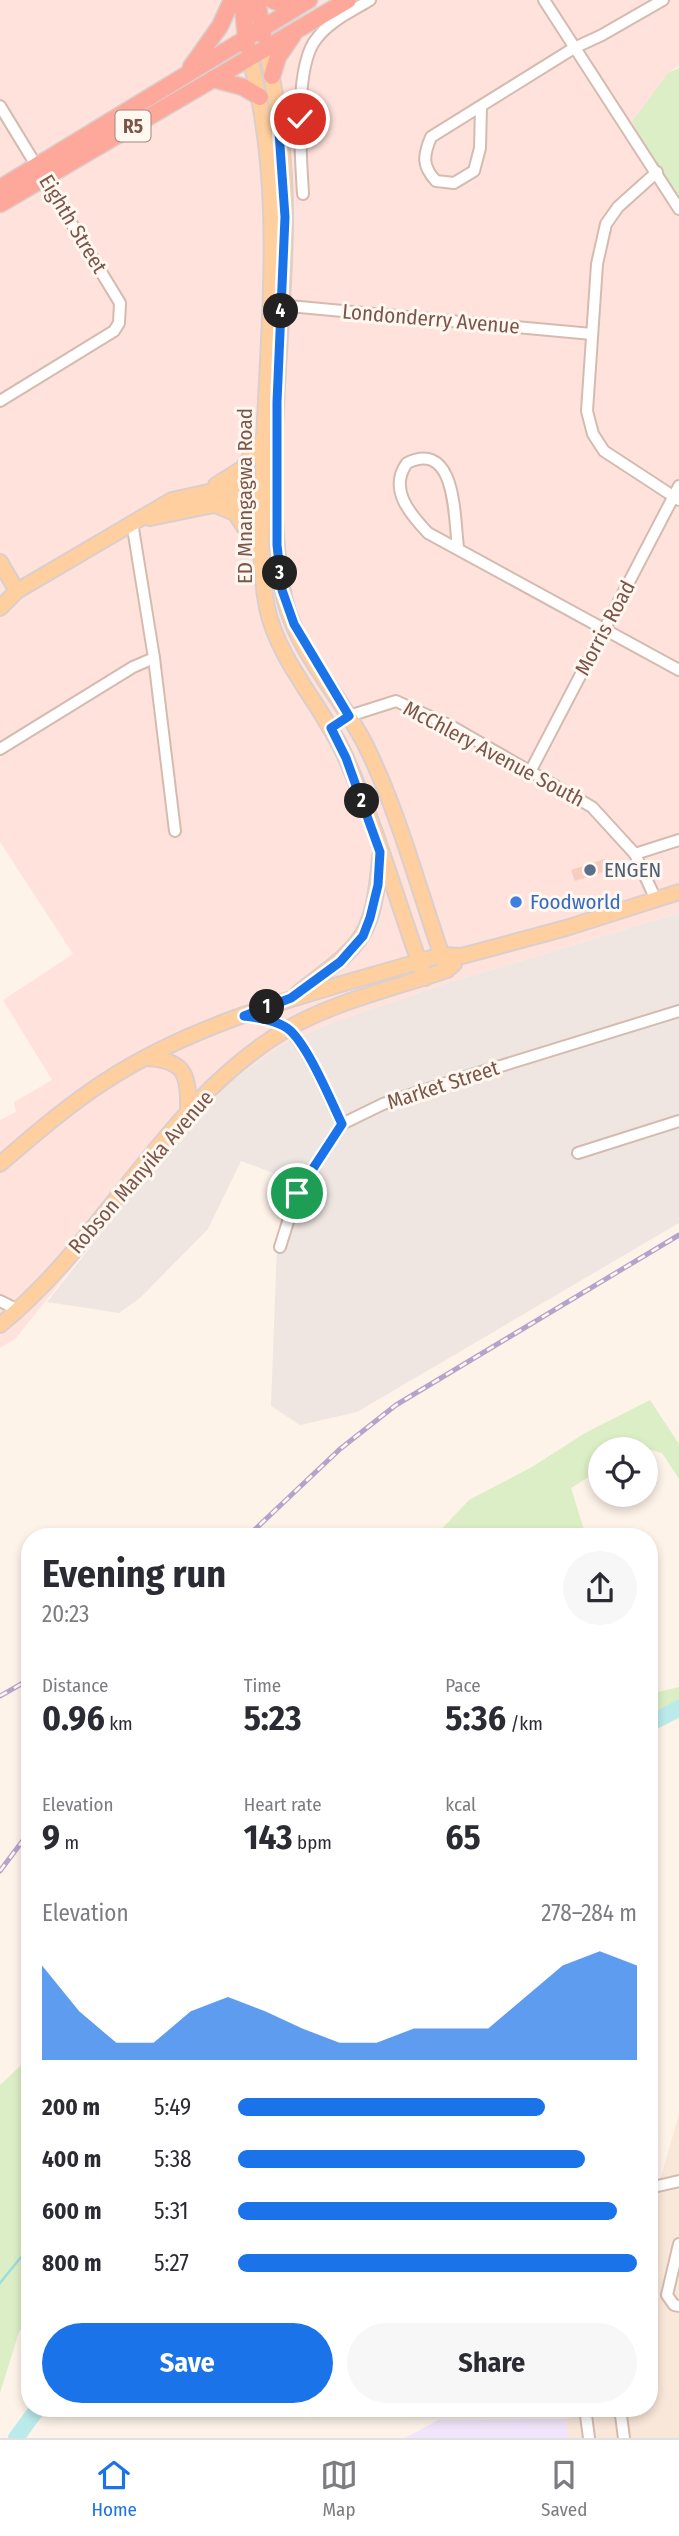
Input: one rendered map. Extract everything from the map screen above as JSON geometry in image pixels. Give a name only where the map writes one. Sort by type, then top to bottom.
[{"type":"highway","points":[[183,77],[220,26],[232,0]]},
{"type":"highway","name":"ED Mnangagwa Road","points":[[242,0],[245,38],[250,58]]},
{"type":"highway","name":"ED Mnangagwa Road","points":[[257,0],[267,48]]},
{"type":"highway","points":[[272,0],[293,9]]},
{"type":"highway","name":"R5","points":[[0,204],[41,171],[183,77],[309,0]]},
{"type":"highway","name":"R5","points":[[0,188],[41,171],[213,79],[348,0]]},
{"type":"highway","points":[[272,76],[278,57],[296,30]]},
{"type":"highway","points":[[213,79],[243,87],[260,97]]},
{"type":"main road","name":"ED Mnangagwa Road","points":[[267,48],[272,76],[271,118],[284,208],[264,435],[269,495],[287,607],[308,651],[365,744],[387,796],[447,970]]},
{"type":"main road","name":"ED Mnangagwa Road","points":[[250,58],[260,97],[271,118]]},
{"type":"main road","name":"ED Mnangagwa Road","points":[[276,304],[269,495],[262,555],[267,608],[276,634],[346,758],[425,978]]},
{"type":"main road","points":[[209,497],[243,468],[264,435]]},
{"type":"main road","points":[[0,608],[18,591],[172,500],[209,497],[233,501],[269,495]]},
{"type":"main road","points":[[209,497],[235,513],[262,555]]},
{"type":"main road","points":[[0,562],[18,591]]},
{"type":"main road","points":[[0,596],[18,591]]},
{"type":"main road","points":[[291,998],[340,962],[363,936],[375,901],[380,852]]},
{"type":"main road","points":[[0,1164],[104,1082],[193,1034],[291,998],[442,955],[462,956],[566,928],[679,892]]},
{"type":"main road","points":[[447,970],[462,956]]},
{"type":"main road","name":"Robson Manyika Avenue","points":[[0,1325],[47,1282],[188,1111],[238,1064],[288,1028],[328,1010],[447,970]]},
{"type":"main road","points":[[146,1058],[173,1062],[179,1067],[187,1083],[188,1111]]},
{"type":"street","points":[[303,194],[300,119],[307,55],[316,38],[340,18],[370,0]]},
{"type":"street","points":[[544,0],[679,209]]},
{"type":"street","points":[[481,106],[480,148],[474,171],[454,183],[436,181],[427,171],[423,156],[431,137],[574,47],[602,35],[663,0]]},
{"type":"street","name":"Eighth Street","points":[[0,106],[120,303],[119,323],[114,331],[98,338],[0,401]]},
{"type":"street","points":[[271,118],[300,119]]},
{"type":"street","points":[[657,172],[618,207],[606,224],[597,264],[587,411],[593,434],[604,451],[676,498]]},
{"type":"street","name":"Londonderry Avenue","points":[[276,304],[592,334]]},
{"type":"street","points":[[458,547],[449,477],[438,465],[428,460],[407,463],[401,471],[399,484],[402,500],[428,533],[679,670]]},
{"type":"street","name":"Morris Road","points":[[531,770],[676,498],[679,486]]},
{"type":"street","points":[[132,522],[154,657],[175,831]]},
{"type":"street","points":[[0,749],[133,667],[154,657]]},
{"type":"street","name":"McChlery Avenue South","points":[[331,728],[349,716],[386,702],[405,703],[531,770],[592,807],[635,854],[656,900]]},
{"type":"street","points":[[635,854],[679,840]]},
{"type":"street","name":"Market Street","points":[[342,1124],[383,1104],[679,1011]]},
{"type":"street","points":[[244,1016],[265,1019],[288,1028],[304,1049],[342,1124],[297,1193],[281,1247]]},
{"type":"street","points":[[578,1153],[679,1121]]},
{"type":"street","points":[[0,1301],[18,1310]]},
{"type":"street","points":[[658,2186],[679,2180]]},
{"type":"street","points":[[676,2306],[668,2299],[667,2290],[679,2244]]},
{"type":"street","points":[[586,2417],[590,2438]]},
{"type":"street","points":[[621,2417],[624,2438]]},
{"type":"shaded area","points":[[0,0],[679,0],[679,66],[668,73],[679,204],[679,913],[444,984],[328,1024],[280,1046],[221,1088],[172,1143],[16,1338],[0,1348],[0,1120],[16,1112],[14,1102],[52,1080],[3,1000],[73,954],[0,842]]},
{"type":"shaded area","points":[[679,913],[679,1223],[357,1412],[300,1425],[271,1406],[277,1246],[292,1180],[241,1161],[208,1229],[140,1298],[119,1313],[47,1302],[172,1143],[221,1088],[280,1046],[328,1024],[444,984]]},
{"type":"shaded area","points":[[679,2114],[679,2438],[569,2438],[565,2419],[658,2417],[658,2188]]},
{"type":"shaded area","points":[[565,2419],[569,2438],[405,2438],[438,2420]]},
{"type":"green space","points":[[679,68],[679,204],[632,122],[668,73]]},
{"type":"green space","points":[[650,1400],[679,1444],[679,1479],[662,1453],[658,1452],[658,1437],[588,1437],[588,1477],[571,1488],[584,1528],[443,1528],[469,1500],[532,1467],[585,1433]]},
{"type":"green space","points":[[679,1687],[679,1718],[658,1728],[658,1692]]},
{"type":"green space","points":[[21,2065],[21,2330],[0,2393],[0,2085]]},
{"type":"building","name":"ENGEN","points":[[605,859],[609,870],[575,881],[571,870]]},
{"type":"waterway","points":[[658,1719],[679,1708]]},
{"type":"waterway","points":[[0,2283],[21,2257]]},
{"type":"waterway","points":[[16,2438],[31,2417]]},
{"type":"railway","points":[[256,1528],[340,1449],[396,1405],[679,1235]]},
{"type":"railway","points":[[0,1696],[21,1684]]},
{"type":"railway","points":[[0,1871],[21,1843]]},
{"type":"place","name":"ENGEN","points":[[590,870]]},
{"type":"place","name":"Foodworld","points":[[516,902]]},
{"type":"route","points":[[297,1193],[342,1124],[304,1049],[288,1028],[265,1019],[244,1016],[291,998],[353,951],[363,936],[375,901],[380,852],[346,758],[331,728],[349,716],[294,624],[282,590],[277,545],[277,402],[285,217],[278,118],[300,119]]}]
